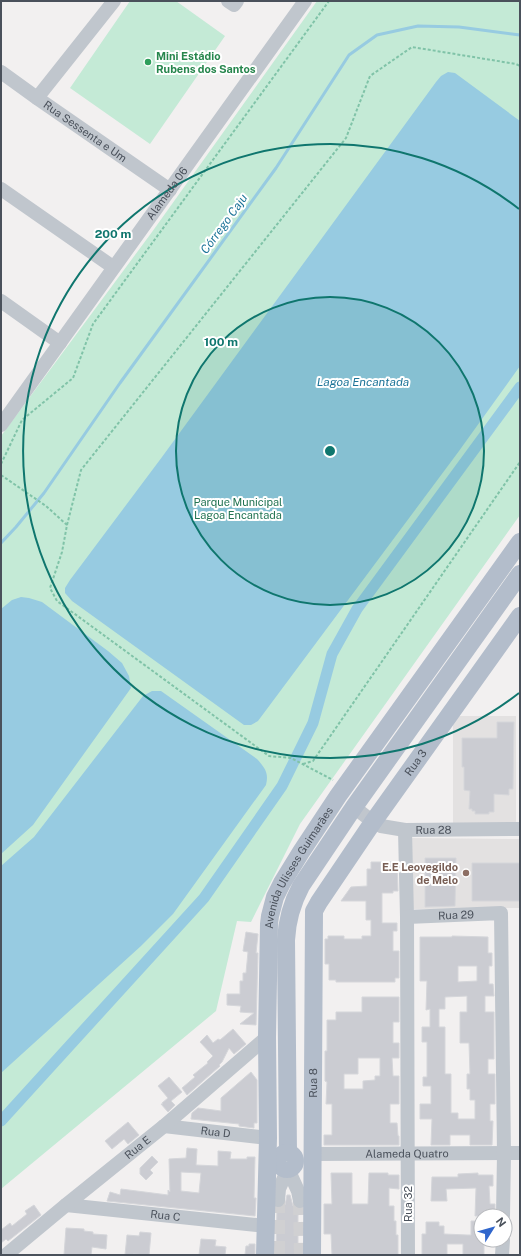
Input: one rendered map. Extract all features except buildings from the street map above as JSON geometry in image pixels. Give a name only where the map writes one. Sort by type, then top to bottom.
[{"type":"main road","name":"Avenida Ulisses Guimarães","points":[[283,1160],[268,1138],[267,1037],[269,924],[272,907],[282,883],[342,791],[520,542]]},
{"type":"main road","name":"Avenida Ulisses Guimarães","points":[[265,1255],[266,1226],[283,1160],[286,940],[290,908],[301,886],[354,807],[520,574]]},
{"type":"main road","name":"Rua 3","points":[[314,911],[373,822],[520,616]]},
{"type":"main road","points":[[342,791],[354,807]]},
{"type":"main road","name":"Rua 8","points":[[312,1255],[314,911]]},
{"type":"main road","name":"Alameda Quatro","points":[[283,1160],[300,1154],[312,1154]]},
{"type":"street","points":[[37,98],[114,1]]},
{"type":"street","points":[[228,1],[234,5],[237,1]]},
{"type":"street","name":"Alameda 06","points":[[3,420],[60,343],[305,1]]},
{"type":"street","name":"Rua Sessenta e Um","points":[[1,73],[170,190]]},
{"type":"street","points":[[1,188],[113,267]]},
{"type":"street","points":[[1,301],[60,343]]},
{"type":"street","name":"Rua 28","points":[[354,807],[373,822],[381,826],[405,830],[520,829]]},
{"type":"street","points":[[405,830],[407,917],[407,1154]]},
{"type":"street","name":"Rua 29","points":[[407,917],[501,913],[504,1154]]},
{"type":"street","name":"Rua E","points":[[6,1255],[164,1126],[267,1037]]},
{"type":"street","name":"Rua D","points":[[164,1126],[268,1138]]},
{"type":"street","name":"Alameda Quatro","points":[[312,1154],[520,1153]]},
{"type":"street","name":"Rua 32","points":[[407,1154],[408,1255]]},
{"type":"street","points":[[503,1208],[504,1154]]},
{"type":"street","points":[[278,1200],[283,1160]]},
{"type":"street","points":[[283,1160],[298,1191],[300,1201]]},
{"type":"street","name":"Rua C","points":[[66,1205],[266,1226]]},
{"type":"path","points":[[1,464],[22,420],[73,378],[93,324],[329,1]]},
{"type":"path","points":[[342,791],[291,758],[269,756],[57,601],[50,588],[62,552],[67,525],[81,470],[346,138],[370,76],[412,47],[516,64],[520,66]]},
{"type":"path","points":[[302,764],[313,761],[520,462]]},
{"type":"path","points":[[1,476],[46,506],[67,525]]},
{"type":"shaded area","points":[[453,716],[516,716],[516,824],[453,824]]},
{"type":"shaded area","name":"E.E Leovegildo de Melo","points":[[412,838],[520,839],[520,908],[412,909]]},
{"type":"green space","name":"Mini Estádio Rubens dos Santos","points":[[130,1],[176,1],[225,36],[150,144],[70,88]]},
{"type":"green space","name":"Parque Municipal Lagoa Encantada","points":[[317,1],[520,1],[520,515],[300,824],[251,922],[237,921],[216,1011],[1,1189],[1,436],[152,232]]},
{"type":"water","name":"Lagoa Encantada","points":[[448,72],[455,73],[520,121],[520,366],[459,451],[258,721],[251,725],[244,725],[72,601],[65,593],[65,588],[436,82],[441,76]]},
{"type":"water","points":[[21,597],[42,602],[108,651],[122,663],[129,676],[131,688],[33,825],[1,854],[1,609],[12,600]]},
{"type":"water","points":[[152,691],[161,691],[257,759],[266,771],[266,785],[173,914],[141,946],[1,1073],[1,866],[34,837],[143,696]]},
{"type":"waterway","name":"Córrego Caju","points":[[1,543],[44,493],[120,383],[276,168],[349,55],[377,35],[418,26],[459,27],[520,35]]},
{"type":"waterway","points":[[1,1121],[204,898],[282,786],[313,723],[332,654],[357,609],[520,387]]},
{"type":"tunnel","points":[[278,1200],[278,1255]]},
{"type":"tunnel","points":[[300,1201],[301,1255]]},
{"type":"place","name":"Mini Estádio Rubens dos Santos","points":[[148,62]]},
{"type":"place","name":"E.E Leovegildo de Melo","points":[[466,873]]}]
